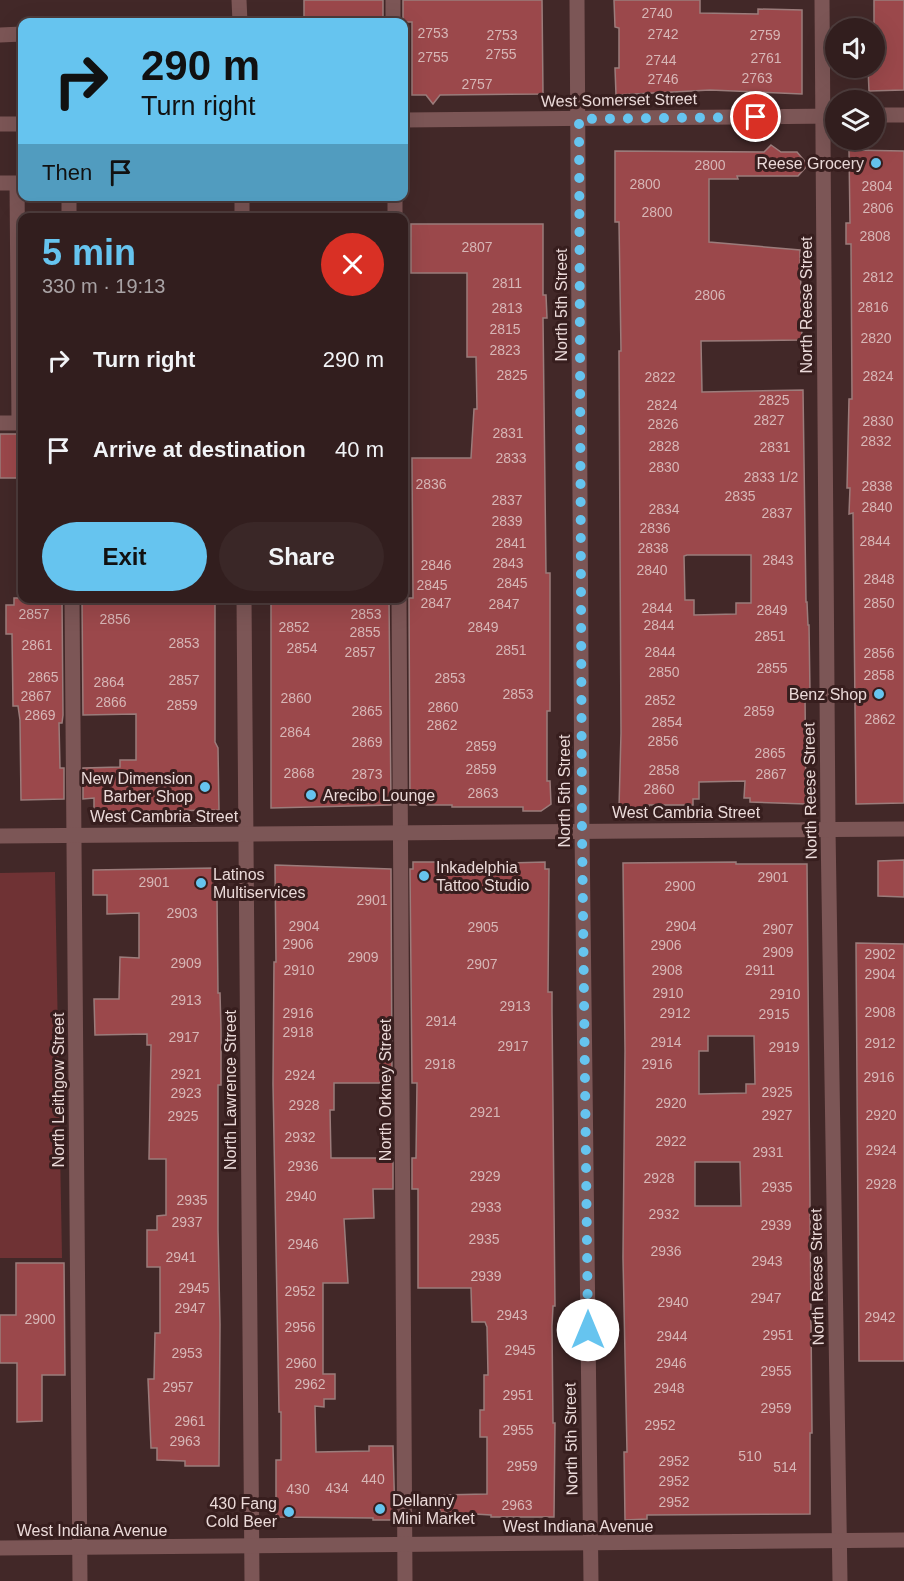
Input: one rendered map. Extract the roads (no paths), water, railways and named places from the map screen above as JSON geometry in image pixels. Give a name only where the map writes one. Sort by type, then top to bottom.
[{"type":"street","points":[[239,0],[240,18]]},
{"type":"street","points":[[393,0],[393,18]]},
{"type":"street","name":"North 5th Street","points":[[578,0],[582,831],[591,1581]]},
{"type":"street","name":"North Reese Street","points":[[822,0],[827,90]]},
{"type":"street","points":[[0,34],[18,34]]},
{"type":"street","points":[[885,115],[904,115]]},
{"type":"street","name":"West Somerset Street","points":[[408,120],[825,116]]},
{"type":"street","points":[[0,124],[18,124]]},
{"type":"street","name":"North Reese Street","points":[[829,150],[828,829],[840,1581]]},
{"type":"street","points":[[0,183],[17,183],[18,263]]},
{"type":"street","points":[[0,423],[18,423]]},
{"type":"street","name":"North Leithgow Street","points":[[72,603],[80,1581]]},
{"type":"street","name":"North Lawrence Street","points":[[244,603],[252,1581]]},
{"type":"street","name":"North Orkney Street","points":[[399,603],[405,1581]]},
{"type":"street","name":"West Cambria Street","points":[[0,836],[904,828]]},
{"type":"street","name":"West Indiana Avenue","points":[[0,1548],[904,1540]]},
{"type":"place","name":"Reese Grocery","points":[[876,163]]},
{"type":"place","name":"Benz Shop","points":[[879,694]]},
{"type":"place","name":"New Dimension Barber Shop","points":[[205,787]]},
{"type":"place","name":"Arecibo Lounge","points":[[311,795]]},
{"type":"place","name":"Inkadelphia Tattoo Studio","points":[[424,876]]},
{"type":"place","name":"Latinos Multiservices","points":[[201,883]]},
{"type":"place","name":"Dellanny Mini Market","points":[[380,1509]]},
{"type":"place","name":"430 Fang Cold Beer","points":[[289,1512]]}]
